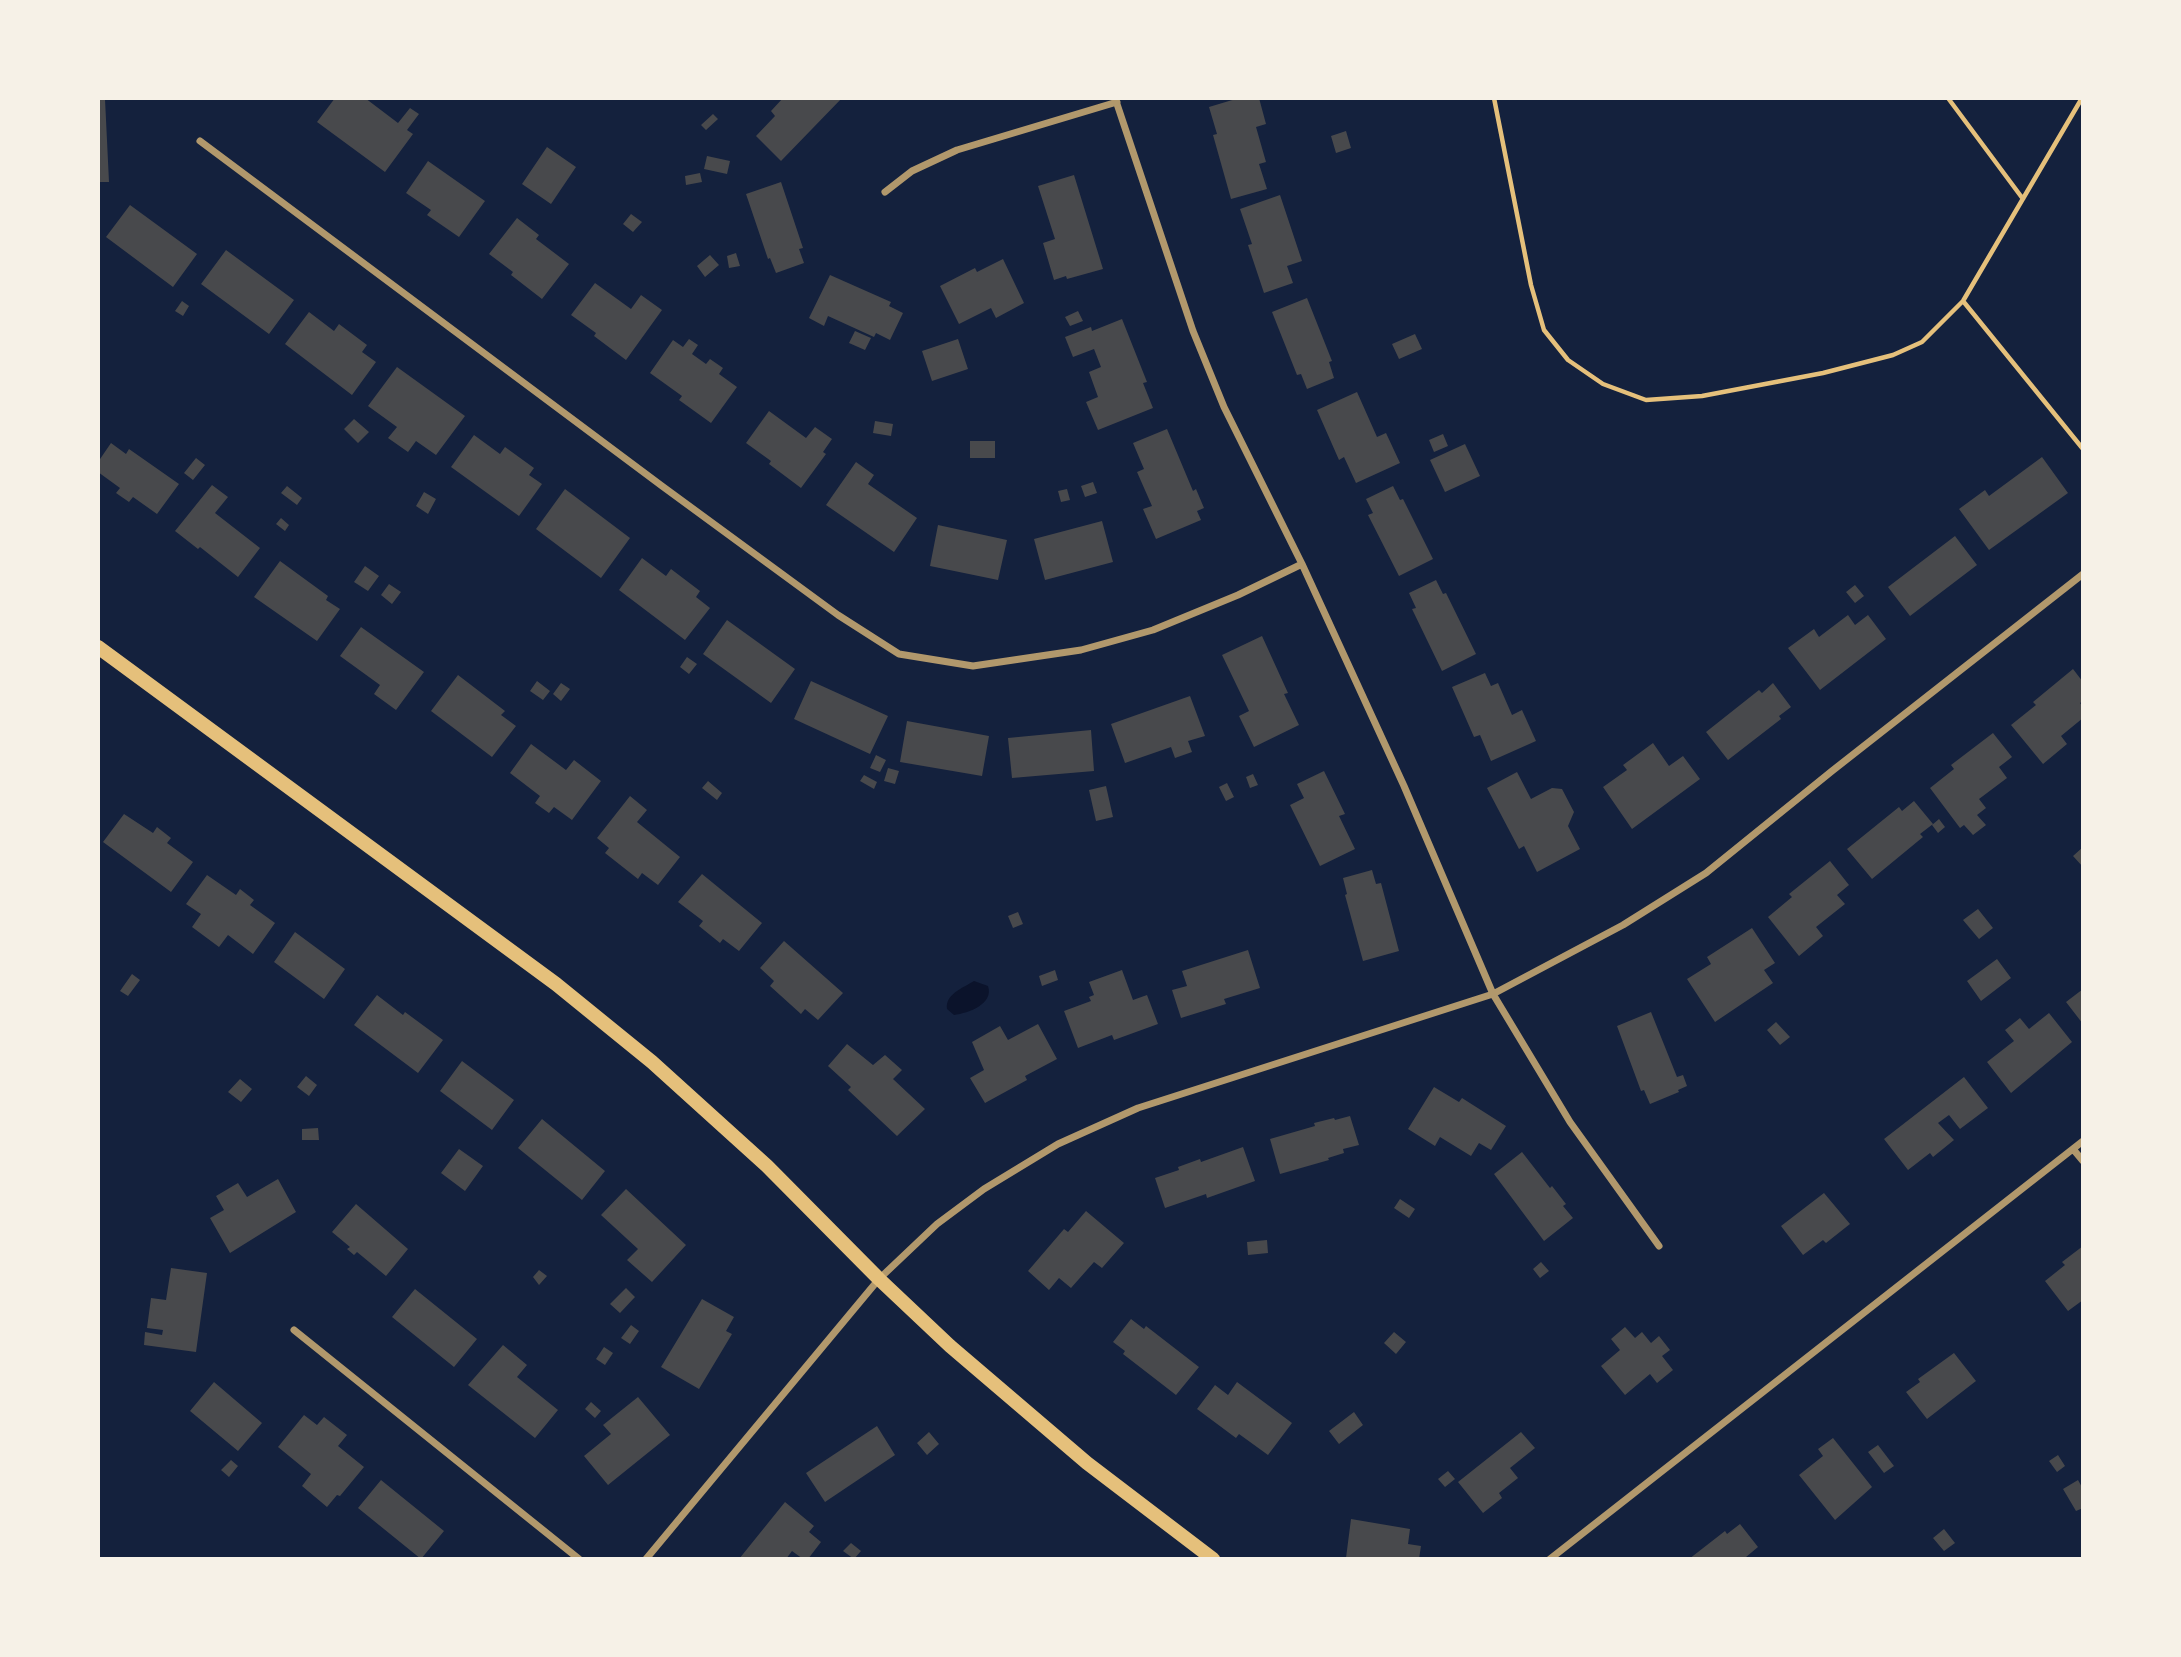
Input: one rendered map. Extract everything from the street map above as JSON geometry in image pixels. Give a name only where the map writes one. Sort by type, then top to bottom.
[{"type":"main road","points":[[98,647],[566,993],[708,1111],[950,1346],[1044,1427],[1213,1559]]},
{"type":"street","points":[[885,192],[912,172],[957,150],[1116,100],[1193,331],[1224,407],[1302,564],[1404,786],[1493,994],[1570,1122],[1659,1246]]},
{"type":"street","points":[[200,141],[838,615],[899,654],[973,666],[1081,650],[1153,630],[1238,595],[1302,564]]},
{"type":"street","points":[[646,1559],[879,1279],[937,1224],[984,1189],[1070,1138],[1151,1103],[1493,994],[1623,925],[1706,873],[2083,574]]},
{"type":"street","points":[[1550,1559],[2083,1142]]},
{"type":"street","points":[[2073,1149],[2083,1161]]},
{"type":"street","points":[[294,1330],[579,1559]]},
{"type":"path","points":[[1494,98],[1531,285],[1544,330],[1568,360],[1603,384],[1646,400],[1702,396],[1823,373],[1893,355],[1922,342],[1963,300],[2082,98]]},
{"type":"path","points":[[1948,98],[2023,199]]},
{"type":"path","points":[[1963,300],[2083,449]]},
{"type":"water","points":[[974,981],[988,986],[987,998],[973,1010],[954,1015],[947,1009],[949,999]]},
{"type":"building","points":[[335,98],[365,98],[398,123],[410,108],[419,114],[407,130],[413,134],[385,172],[317,122]]},
{"type":"building","points":[[783,98],[842,98],[781,161],[756,136],[775,116],[771,111]]},
{"type":"building","points":[[1239,98],[1259,98],[1266,124],[1256,127],[1266,162],[1259,164],[1267,189],[1231,199],[1213,135],[1217,134],[1209,107]]},
{"type":"building","points":[[98,99],[105,99],[109,182],[98,182]]},
{"type":"building","points":[[713,114],[718,119],[706,130],[701,125]]},
{"type":"building","points":[[1346,131],[1351,148],[1336,153],[1331,136]]},
{"type":"building","points":[[547,147],[576,167],[551,204],[522,184]]},
{"type":"building","points":[[707,156],[730,161],[727,174],[704,169]]},
{"type":"building","points":[[428,161],[485,201],[459,237],[427,215],[431,210],[406,193]]},
{"type":"building","points":[[700,173],[702,182],[686,185],[685,176]]},
{"type":"building","points":[[1074,175],[1103,269],[1054,280],[1043,243],[1055,239],[1038,186]]},
{"type":"building","points":[[781,182],[803,248],[799,249],[804,263],[776,273],[770,258],[768,259],[746,194]]},
{"type":"building","points":[[1280,195],[1302,261],[1287,266],[1293,283],[1264,293],[1248,245],[1252,244],[1240,209]]},
{"type":"building","points":[[130,205],[197,254],[173,287],[106,237]]},
{"type":"building","points":[[631,214],[642,222],[633,232],[623,224]]},
{"type":"building","points":[[517,218],[539,235],[536,239],[569,264],[542,299],[489,254]]},
{"type":"building","points":[[226,250],[294,300],[269,334],[201,284]]},
{"type":"building","points":[[736,253],[740,266],[729,268],[727,256]]},
{"type":"building","points":[[710,255],[719,265],[705,277],[697,266]]},
{"type":"building","points":[[1003,259],[1024,303],[996,318],[991,308],[959,324],[940,286],[975,268],[977,272]]},
{"type":"building","points":[[830,275],[891,302],[889,306],[903,313],[890,340],[876,333],[874,337],[828,316],[824,326],[809,318]]},
{"type":"building","points":[[595,283],[631,309],[641,295],[662,310],[626,360],[571,315]]},
{"type":"building","points":[[1307,298],[1332,361],[1329,362],[1334,378],[1307,389],[1301,374],[1297,375],[1272,312]]},
{"type":"building","points":[[182,301],[189,306],[183,316],[175,311]]},
{"type":"building","points":[[1078,311],[1083,321],[1070,326],[1065,317]]},
{"type":"building","points":[[309,312],[334,331],[339,324],[367,345],[362,352],[376,362],[352,395],[285,344]]},
{"type":"building","points":[[1122,319],[1147,382],[1143,383],[1153,408],[1098,430],[1086,402],[1098,397],[1089,372],[1101,367],[1094,349],[1073,357],[1065,337],[1091,327],[1092,331]]},
{"type":"building","points":[[855,331],[871,338],[865,350],[849,343]]},
{"type":"building","points":[[1415,334],[1422,349],[1399,359],[1392,344]]},
{"type":"building","points":[[689,339],[698,345],[692,354],[706,364],[710,359],[723,368],[719,374],[737,387],[711,423],[679,400],[682,396],[650,373],[673,340],[683,347]]},
{"type":"building","points":[[958,339],[968,369],[932,381],[922,351]]},
{"type":"building","points":[[397,367],[465,416],[436,455],[416,441],[408,452],[388,438],[397,427],[368,406]]},
{"type":"building","points":[[1357,392],[1377,437],[1386,433],[1400,463],[1356,483],[1344,457],[1339,460],[1317,410]]},
{"type":"building","points":[[769,411],[806,438],[815,427],[832,439],[823,452],[826,454],[801,488],[746,443]]},
{"type":"building","points":[[354,419],[369,432],[358,443],[344,429]]},
{"type":"building","points":[[875,421],[893,424],[891,436],[873,433]]},
{"type":"building","points":[[1167,429],[1193,491],[1196,489],[1204,508],[1197,511],[1201,520],[1156,539],[1143,509],[1152,506],[1137,472],[1144,469],[1133,443]]},
{"type":"building","points":[[1443,434],[1448,446],[1434,452],[1429,440]]},
{"type":"building","points":[[474,435],[500,454],[505,447],[534,468],[529,475],[542,484],[519,516],[451,467]]},
{"type":"building","points":[[970,441],[995,441],[995,458],[970,458]]},
{"type":"building","points":[[111,443],[126,454],[129,449],[179,484],[157,514],[133,497],[129,502],[116,493],[120,488],[98,472],[98,462]]},
{"type":"building","points":[[1465,444],[1480,476],[1445,492],[1430,460]]},
{"type":"building","points":[[2042,457],[2068,493],[1989,550],[1959,509],[1985,490],[1989,496]]},
{"type":"building","points":[[196,458],[205,465],[193,480],[184,473]]},
{"type":"building","points":[[856,462],[874,475],[868,484],[917,518],[894,552],[826,505]]},
{"type":"building","points":[[1093,482],[1097,493],[1085,497],[1081,486]]},
{"type":"building","points":[[212,485],[228,497],[215,513],[260,548],[238,577],[175,531]]},
{"type":"building","points":[[287,486],[302,498],[297,505],[281,493]]},
{"type":"building","points":[[1393,486],[1400,500],[1403,499],[1433,559],[1399,576],[1368,515],[1373,513],[1366,499]]},
{"type":"building","points":[[565,489],[630,538],[601,578],[536,529]]},
{"type":"building","points":[[1067,489],[1070,500],[1061,502],[1058,491]]},
{"type":"building","points":[[424,492],[436,499],[428,514],[416,506]]},
{"type":"building","points":[[281,518],[289,525],[285,531],[276,524]]},
{"type":"building","points":[[1102,521],[1113,562],[1045,580],[1034,539]]},
{"type":"building","points":[[938,525],[1007,540],[998,580],[930,566]]},
{"type":"building","points":[[1955,536],[1977,565],[1910,616],[1888,587]]},
{"type":"building","points":[[642,558],[666,576],[671,569],[700,591],[696,597],[710,608],[685,640],[619,590]]},
{"type":"building","points":[[280,561],[328,596],[326,600],[340,609],[317,641],[254,597]]},
{"type":"building","points":[[365,566],[379,576],[368,591],[354,582]]},
{"type":"building","points":[[1436,580],[1443,594],[1446,593],[1476,654],[1442,671],[1412,609],[1416,608],[1409,593]]},
{"type":"building","points":[[389,584],[401,592],[392,604],[381,595]]},
{"type":"building","points":[[1855,585],[1864,596],[1855,603],[1846,592]]},
{"type":"building","points":[[1848,615],[1855,625],[1868,615],[1886,639],[1820,690],[1788,648],[1814,629],[1819,637]]},
{"type":"building","points":[[727,620],[795,669],[771,703],[703,654]]},
{"type":"building","points":[[361,627],[424,672],[396,710],[374,694],[380,685],[340,656]]},
{"type":"building","points":[[1262,636],[1288,693],[1284,694],[1299,725],[1254,747],[1239,716],[1249,711],[1222,655]]},
{"type":"building","points":[[687,657],[697,664],[689,674],[680,667]]},
{"type":"building","points":[[2073,669],[2083,682],[2083,701],[2080,703],[2083,707],[2083,718],[2061,736],[2067,744],[2043,764],[2011,725],[2036,705],[2033,702]]},
{"type":"building","points":[[1485,673],[1491,686],[1498,683],[1512,715],[1522,710],[1536,741],[1491,761],[1480,735],[1474,737],[1452,687]]},
{"type":"building","points":[[458,675],[505,711],[501,715],[516,726],[492,757],[431,711]]},
{"type":"building","points":[[537,681],[550,691],[543,700],[530,691]]},
{"type":"building","points":[[811,681],[888,716],[870,754],[794,719]]},
{"type":"building","points":[[561,683],[570,689],[561,701],[553,694]]},
{"type":"building","points":[[1773,683],[1791,707],[1779,716],[1781,719],[1728,760],[1706,732],[1759,690],[1762,693]]},
{"type":"building","points":[[1190,696],[1205,736],[1188,741],[1192,752],[1175,758],[1171,747],[1125,763],[1111,724]]},
{"type":"building","points":[[907,721],[989,736],[982,776],[900,762]]},
{"type":"building","points":[[1091,730],[1094,771],[1012,778],[1008,738]]},
{"type":"building","points":[[1993,733],[2012,757],[1999,767],[2007,778],[1979,799],[1986,808],[1977,815],[1986,825],[1973,835],[1964,825],[1960,828],[1930,788],[1954,769],[1951,765]]},
{"type":"building","points":[[1653,743],[1669,766],[1683,756],[1700,779],[1632,829],[1603,787],[1627,770],[1623,765]]},
{"type":"building","points":[[531,744],[566,770],[574,760],[601,781],[572,820],[554,807],[549,813],[535,803],[540,796],[510,773]]},
{"type":"building","points":[[876,755],[886,760],[880,772],[870,768]]},
{"type":"building","points":[[888,768],[899,771],[895,784],[884,781]]},
{"type":"building","points":[[1324,771],[1345,814],[1339,816],[1355,849],[1320,866],[1290,805],[1304,798],[1297,784]]},
{"type":"building","points":[[1517,772],[1531,799],[1552,788],[1562,789],[1574,812],[1568,826],[1580,849],[1537,872],[1524,846],[1519,849],[1487,788]]},
{"type":"building","points":[[1253,774],[1258,785],[1250,788],[1246,777]]},
{"type":"building","points":[[864,775],[877,782],[874,789],[860,781]]},
{"type":"building","points":[[708,781],[722,793],[717,800],[702,788]]},
{"type":"building","points":[[1227,783],[1234,797],[1226,801],[1219,787]]},
{"type":"building","points":[[1106,786],[1113,817],[1096,821],[1089,790]]},
{"type":"building","points":[[630,796],[647,810],[637,822],[680,857],[658,885],[642,873],[638,879],[605,853],[609,848],[597,838]]},
{"type":"building","points":[[1914,801],[1933,824],[1920,834],[1923,837],[1872,879],[1847,849],[1899,807],[1902,811]]},
{"type":"building","points":[[124,814],[153,833],[157,827],[171,838],[167,843],[193,862],[171,892],[103,842]]},
{"type":"building","points":[[1939,819],[1945,827],[1938,833],[1932,825]]},
{"type":"building","points":[[2083,847],[2083,867],[2073,856]]},
{"type":"building","points":[[1830,861],[1849,885],[1837,895],[1845,904],[1816,927],[1823,936],[1799,956],[1768,917],[1792,897],[1789,894]]},
{"type":"building","points":[[1372,870],[1376,884],[1381,883],[1399,951],[1363,961],[1343,878]]},
{"type":"building","points":[[702,874],[762,923],[739,951],[723,939],[720,943],[699,926],[703,921],[678,902]]},
{"type":"building","points":[[207,875],[236,895],[240,889],[254,900],[250,905],[275,923],[253,954],[228,935],[219,947],[192,927],[201,914],[186,904]]},
{"type":"building","points":[[1978,909],[1993,928],[1979,939],[1963,920]]},
{"type":"building","points":[[1018,912],[1023,924],[1013,928],[1008,916]]},
{"type":"building","points":[[1752,928],[1775,963],[1764,970],[1773,983],[1715,1022],[1687,979],[1711,964],[1707,957]]},
{"type":"building","points":[[295,932],[345,969],[324,999],[274,962]]},
{"type":"building","points":[[784,941],[843,993],[818,1020],[805,1009],[801,1014],[770,986],[774,981],[760,968]]},
{"type":"building","points":[[1248,950],[1260,988],[1224,999],[1226,1004],[1181,1018],[1172,990],[1187,986],[1182,971]]},
{"type":"building","points":[[1997,959],[2011,978],[1981,1001],[1967,981]]},
{"type":"building","points":[[1055,970],[1058,980],[1042,986],[1039,976]]},
{"type":"building","points":[[1122,970],[1133,1000],[1147,995],[1158,1024],[1114,1040],[1112,1035],[1078,1048],[1064,1011],[1091,1001],[1089,997],[1094,995],[1089,982]]},
{"type":"building","points":[[132,974],[140,980],[128,996],[120,991]]},
{"type":"building","points":[[2083,989],[2083,1024],[2066,1002]]},
{"type":"building","points":[[377,995],[443,1040],[418,1073],[354,1025]]},
{"type":"building","points":[[1651,1012],[1677,1077],[1683,1075],[1687,1086],[1650,1104],[1644,1090],[1641,1091],[1617,1026]]},
{"type":"building","points":[[2049,1013],[2072,1042],[2011,1093],[1987,1062],[2014,1041],[2005,1030],[2020,1018],[2029,1029]]},
{"type":"building","points":[[1776,1022],[1790,1037],[1780,1045],[1767,1030]]},
{"type":"building","points":[[1038,1024],[1057,1059],[1025,1076],[1027,1080],[985,1103],[970,1078],[984,1070],[972,1042],[1000,1026],[1008,1040]]},
{"type":"building","points":[[847,1044],[873,1065],[885,1055],[902,1070],[893,1079],[925,1109],[897,1136],[848,1090],[851,1087],[828,1066]]},
{"type":"building","points":[[462,1061],[514,1100],[492,1130],[440,1091]]},
{"type":"building","points":[[306,1076],[317,1085],[309,1096],[297,1087]]},
{"type":"building","points":[[1964,1077],[1988,1108],[1960,1129],[1949,1115],[1938,1123],[1954,1140],[1933,1157],[1930,1153],[1908,1170],[1884,1139]]},
{"type":"building","points":[[240,1079],[252,1089],[241,1102],[228,1092]]},
{"type":"building","points":[[1434,1087],[1459,1102],[1462,1098],[1506,1126],[1491,1150],[1479,1143],[1471,1156],[1440,1137],[1435,1146],[1408,1129]]},
{"type":"building","points":[[1350,1116],[1359,1145],[1343,1149],[1344,1153],[1328,1158],[1329,1160],[1280,1174],[1270,1139],[1315,1126],[1314,1123]]},
{"type":"building","points":[[542,1119],[605,1171],[582,1200],[518,1148]]},
{"type":"building","points":[[318,1128],[319,1140],[302,1140],[302,1129]]},
{"type":"building","points":[[1243,1147],[1255,1181],[1207,1198],[1206,1194],[1165,1208],[1155,1178],[1200,1159],[1201,1162]]},
{"type":"building","points":[[459,1149],[483,1166],[465,1191],[441,1173]]},
{"type":"building","points":[[1522,1152],[1566,1204],[1563,1206],[1573,1218],[1544,1241],[1494,1174]]},
{"type":"building","points":[[278,1179],[296,1212],[230,1253],[210,1218],[224,1210],[216,1196],[238,1183],[247,1197]]},
{"type":"building","points":[[626,1189],[686,1245],[652,1282],[627,1260],[638,1249],[601,1215]]},
{"type":"building","points":[[1824,1193],[1850,1224],[1826,1243],[1823,1240],[1803,1255],[1781,1226]]},
{"type":"building","points":[[1400,1199],[1415,1209],[1409,1218],[1394,1208]]},
{"type":"building","points":[[356,1204],[408,1249],[386,1276],[357,1252],[354,1255],[347,1249],[350,1247],[332,1232]]},
{"type":"building","points":[[1086,1211],[1124,1243],[1102,1268],[1094,1262],[1071,1288],[1059,1278],[1049,1290],[1028,1271],[1064,1229],[1068,1232]]},
{"type":"building","points":[[1267,1240],[1268,1253],[1248,1255],[1247,1242]]},
{"type":"building","points":[[2083,1246],[2083,1300],[2068,1311],[2045,1281],[2065,1265],[2062,1262]]},
{"type":"building","points":[[1541,1262],[1549,1271],[1540,1278],[1533,1269]]},
{"type":"building","points":[[171,1268],[207,1273],[196,1352],[144,1345],[145,1332],[162,1335],[163,1330],[147,1328],[151,1298],[166,1300]]},
{"type":"building","points":[[539,1270],[547,1276],[539,1285],[533,1277]]},
{"type":"building","points":[[626,1288],[635,1297],[620,1313],[610,1304]]},
{"type":"building","points":[[415,1289],[477,1339],[454,1367],[392,1317]]},
{"type":"building","points":[[702,1299],[734,1317],[726,1331],[732,1334],[699,1389],[661,1367]]},
{"type":"building","points":[[1131,1319],[1144,1329],[1146,1326],[1199,1367],[1176,1395],[1123,1354],[1125,1351],[1113,1342]]},
{"type":"building","points":[[631,1325],[639,1331],[630,1344],[621,1338]]},
{"type":"building","points":[[1625,1327],[1635,1338],[1642,1332],[1651,1343],[1659,1336],[1670,1350],[1662,1356],[1673,1370],[1657,1383],[1650,1374],[1625,1395],[1601,1366],[1620,1350],[1611,1339]]},
{"type":"building","points":[[1394,1332],[1406,1342],[1396,1354],[1384,1343]]},
{"type":"building","points":[[503,1345],[527,1365],[517,1377],[558,1410],[535,1438],[468,1385]]},
{"type":"building","points":[[604,1347],[613,1353],[605,1365],[596,1359]]},
{"type":"building","points":[[1954,1353],[1976,1381],[1927,1419],[1906,1392],[1920,1382],[1918,1379]]},
{"type":"building","points":[[214,1382],[262,1423],[238,1451],[190,1411]]},
{"type":"building","points":[[1237,1382],[1292,1423],[1268,1455],[1239,1434],[1236,1438],[1197,1409],[1215,1385],[1228,1395]]},
{"type":"building","points":[[638,1397],[670,1435],[608,1485],[584,1456],[611,1434],[603,1425]]},
{"type":"building","points":[[591,1402],[601,1411],[595,1418],[585,1409]]},
{"type":"building","points":[[1354,1412],[1363,1425],[1339,1444],[1329,1431]]},
{"type":"building","points":[[304,1415],[317,1425],[324,1417],[347,1435],[338,1446],[364,1467],[327,1507],[302,1486],[311,1474],[278,1447]]},
{"type":"building","points":[[877,1426],[895,1455],[825,1502],[806,1473]]},
{"type":"building","points":[[929,1432],[939,1444],[927,1455],[917,1443]]},
{"type":"building","points":[[1521,1432],[1535,1448],[1510,1468],[1518,1478],[1499,1493],[1502,1498],[1483,1513],[1458,1482]]},
{"type":"building","points":[[1833,1438],[1872,1487],[1835,1520],[1799,1475],[1823,1456],[1818,1449]]},
{"type":"building","points":[[1878,1445],[1894,1466],[1884,1473],[1868,1452]]},
{"type":"building","points":[[2058,1455],[2065,1466],[2057,1472],[2049,1461]]},
{"type":"building","points":[[231,1460],[238,1466],[229,1477],[221,1470]]},
{"type":"building","points":[[1448,1471],[1455,1479],[1445,1487],[1438,1479]]},
{"type":"building","points":[[381,1480],[444,1531],[421,1559],[358,1508]]},
{"type":"building","points":[[2078,1480],[2083,1489],[2083,1508],[2076,1511],[2063,1489]]},
{"type":"building","points":[[785,1502],[814,1526],[809,1532],[821,1542],[808,1559],[803,1559],[792,1551],[786,1559],[739,1559]]},
{"type":"building","points":[[1351,1519],[1410,1529],[1408,1544],[1421,1546],[1419,1559],[1346,1558]]},
{"type":"building","points":[[1740,1524],[1758,1547],[1746,1557],[1748,1559],[1689,1559],[1725,1531],[1727,1534]]},
{"type":"building","points":[[1944,1529],[1955,1543],[1944,1551],[1933,1538]]},
{"type":"building","points":[[851,1543],[861,1551],[854,1559],[843,1551]]}]
